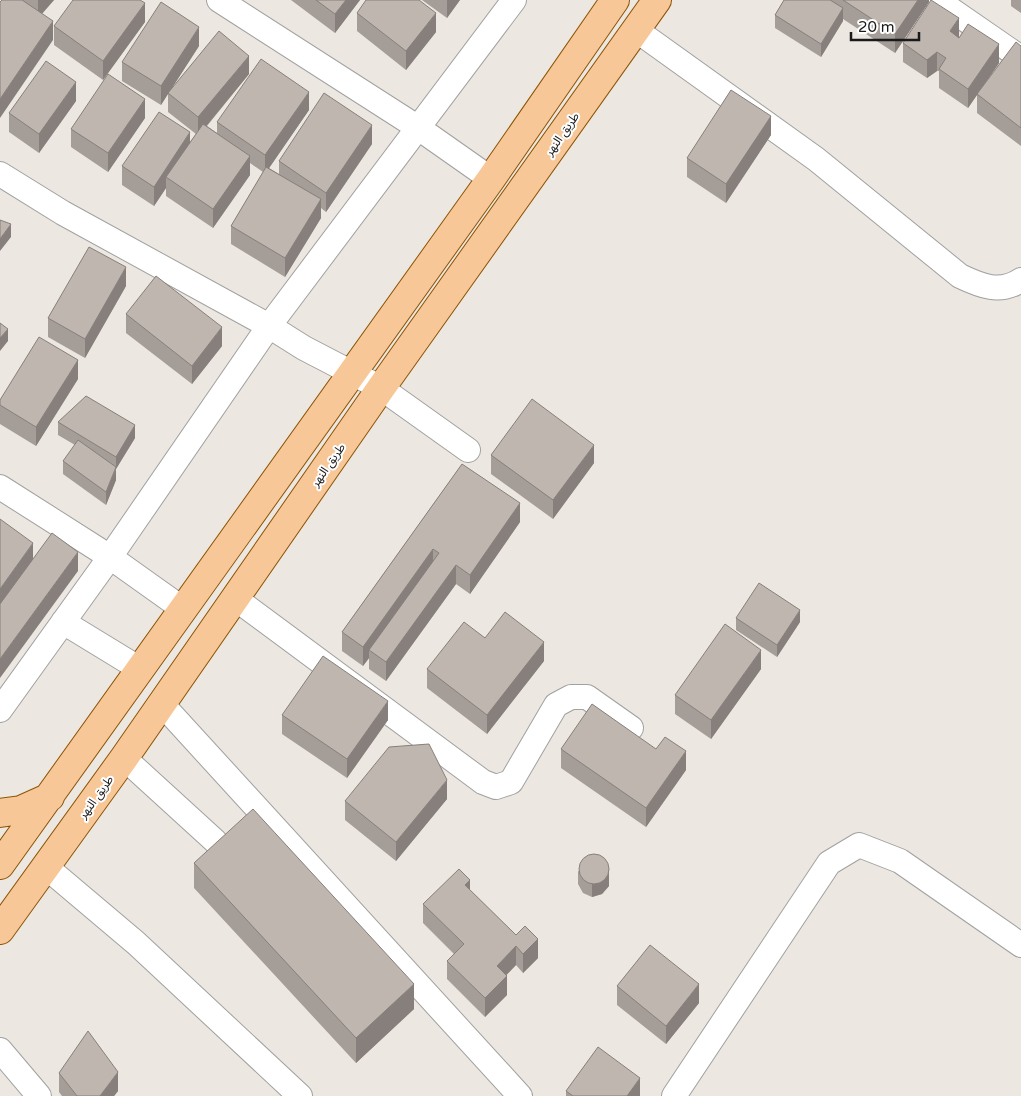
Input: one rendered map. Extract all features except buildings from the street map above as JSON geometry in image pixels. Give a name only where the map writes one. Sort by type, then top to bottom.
[{"type":"main road","points":[[5,848],[50,797],[350,373],[491,179],[615,0]]},
{"type":"main road","name":"طريق النهر","points":[[0,930],[124,758],[381,388],[657,0]]},
{"type":"main road","points":[[0,813],[21,810],[50,797]]},
{"type":"street","points":[[219,0],[418,127],[491,179]]},
{"type":"street","points":[[0,710],[110,557],[269,326],[514,0]]},
{"type":"street","points":[[937,0],[1021,58]]},
{"type":"street","points":[[636,30],[816,159],[960,276],[985,287],[1012,286],[1021,280]]},
{"type":"street","points":[[0,174],[63,213],[269,326],[304,348],[381,388],[468,450]]},
{"type":"street","points":[[0,487],[110,557],[183,609]]},
{"type":"street","points":[[236,599],[484,782],[496,787],[511,782],[556,706],[571,697],[587,697],[631,728]]},
{"type":"street","points":[[63,622],[140,669]]},
{"type":"street","points":[[162,703],[520,1096]]},
{"type":"street","points":[[124,758],[215,840]]},
{"type":"street","points":[[674,1096],[829,864],[859,845],[900,861],[1021,945]]},
{"type":"street","points":[[46,867],[136,943],[300,1096]]},
{"type":"street","points":[[0,1050],[39,1096]]}]
